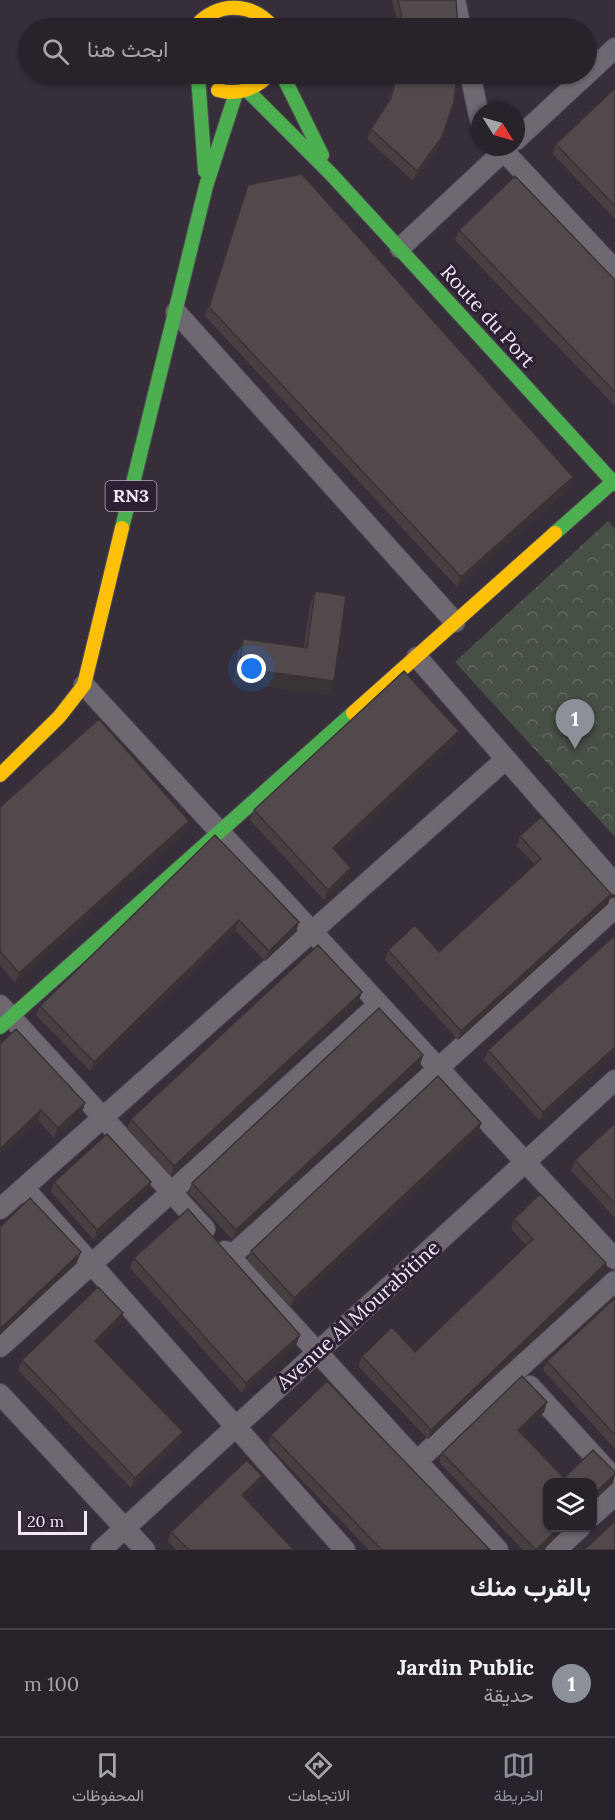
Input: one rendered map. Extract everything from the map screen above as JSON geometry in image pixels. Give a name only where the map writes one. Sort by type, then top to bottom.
[{"type":"street","points":[[264,0],[270,18]]},
{"type":"street","points":[[455,0],[459,18]]},
{"type":"street","points":[[202,18],[217,4],[236,3],[255,8],[265,18]]},
{"type":"street","points":[[597,64],[615,48]]},
{"type":"street","name":"RN3","points":[[199,84],[206,186]]},
{"type":"street","name":"RN3","points":[[0,776],[59,717],[84,685],[206,186],[242,92],[222,91],[208,84]]},
{"type":"street","points":[[242,92],[260,84]]},
{"type":"street","name":"Route du Port","points":[[287,84],[332,175]]},
{"type":"street","points":[[472,84],[476,102]]},
{"type":"street","points":[[525,130],[575,84]]},
{"type":"street","name":"Route du Port","points":[[242,92],[332,175],[614,482]]},
{"type":"street","points":[[400,248],[497,156]]},
{"type":"street","points":[[516,156],[615,270]]},
{"type":"street","points":[[176,312],[455,622]]},
{"type":"street","points":[[498,1550],[103,1118],[4,1017],[220,832],[614,482]]},
{"type":"street","points":[[417,657],[615,884]]},
{"type":"street","points":[[84,685],[615,1259]]},
{"type":"street","points":[[0,1209],[506,759]]},
{"type":"street","points":[[230,1257],[615,908]]},
{"type":"street","points":[[0,1347],[379,1004]]},
{"type":"street","name":"Avenue Al Mourabitine","points":[[101,1550],[615,1080]]},
{"type":"street","points":[[24,1188],[345,1550]]},
{"type":"street","points":[[417,1461],[615,1281]]},
{"type":"street","points":[[516,1371],[615,1479]]},
{"type":"street","points":[[0,1394],[145,1550]]},
{"type":"street","points":[[597,1512],[615,1496]]},
{"type":"street","points":[[555,1550],[575,1532]]},
{"type":"green space","points":[[608,521],[615,529],[615,837],[455,662]]},
{"type":"building","points":[[398,0],[456,0],[457,18],[401,18]]},
{"type":"building","points":[[394,84],[456,84],[454,102],[442,137],[417,171],[371,129],[391,98]]},
{"type":"building","points":[[615,88],[615,206],[556,144]]},
{"type":"building","points":[[302,174],[573,477],[461,577],[209,307],[248,185]]},
{"type":"building","points":[[515,176],[615,280],[615,392],[459,230]]},
{"type":"building","points":[[315,591],[346,596],[334,681],[239,668],[243,639],[307,648]]},
{"type":"building","points":[[404,671],[459,731],[333,848],[351,868],[328,890],[254,810]]},
{"type":"building","points":[[99,719],[189,821],[19,973],[0,951],[0,807]]},
{"type":"building","points":[[541,817],[611,894],[461,1031],[388,950],[415,925],[439,952],[541,859],[520,836]]},
{"type":"building","points":[[215,835],[299,922],[269,951],[239,920],[94,1062],[40,1006]]},
{"type":"building","points":[[614,936],[615,1047],[543,1112],[488,1050]]},
{"type":"building","points":[[318,945],[362,992],[174,1166],[131,1119]]},
{"type":"building","points":[[379,1008],[423,1055],[236,1230],[192,1183]]},
{"type":"building","points":[[16,1029],[85,1103],[58,1128],[41,1110],[0,1149],[0,1044]]},
{"type":"building","points":[[438,1076],[481,1123],[294,1298],[251,1251]]},
{"type":"building","points":[[615,1123],[615,1204],[575,1160]]},
{"type":"building","points":[[107,1134],[151,1182],[97,1230],[54,1182]]},
{"type":"building","points":[[540,1194],[606,1263],[431,1430],[362,1356],[392,1327],[415,1352],[533,1239],[514,1219]]},
{"type":"building","points":[[30,1198],[81,1252],[0,1329],[0,1227]]},
{"type":"building","points":[[188,1209],[300,1335],[246,1383],[134,1258]]},
{"type":"building","points":[[98,1287],[123,1313],[95,1341],[183,1432],[135,1478],[22,1360]]},
{"type":"building","points":[[615,1298],[615,1435],[547,1361]]},
{"type":"building","points":[[522,1376],[547,1402],[518,1430],[564,1478],[543,1478],[543,1532],[554,1532],[536,1550],[442,1453]]},
{"type":"building","points":[[327,1381],[490,1550],[382,1550],[271,1435]]},
{"type":"building","points":[[593,1450],[615,1474],[597,1491],[597,1478],[564,1478]]},
{"type":"building","points":[[247,1460],[262,1476],[242,1495],[294,1550],[189,1550],[171,1532]]},
{"type":"building","points":[[615,1521],[615,1550],[584,1550]]},
{"type":"traffic: fast","points":[[199,84],[205,171]]},
{"type":"traffic: fast","points":[[287,84],[322,155]]},
{"type":"traffic: fast","points":[[248,91],[332,175],[615,484]]},
{"type":"traffic: fast","points":[[122,528],[206,186],[236,93]]},
{"type":"traffic: fast","points":[[555,533],[615,480]]},
{"type":"traffic: fast","points":[[0,1027],[353,713]]},
{"type":"traffic: slow","points":[[205,18],[223,9],[234,8],[245,9],[263,18]]},
{"type":"traffic: slow","points":[[218,90],[240,92],[258,84]]},
{"type":"traffic: slow","points":[[0,775],[59,717],[84,685],[122,528]]},
{"type":"traffic: slow","points":[[353,713],[555,533]]},
{"type":"place","name":"Jardin Public","points":[[575,749]]}]
